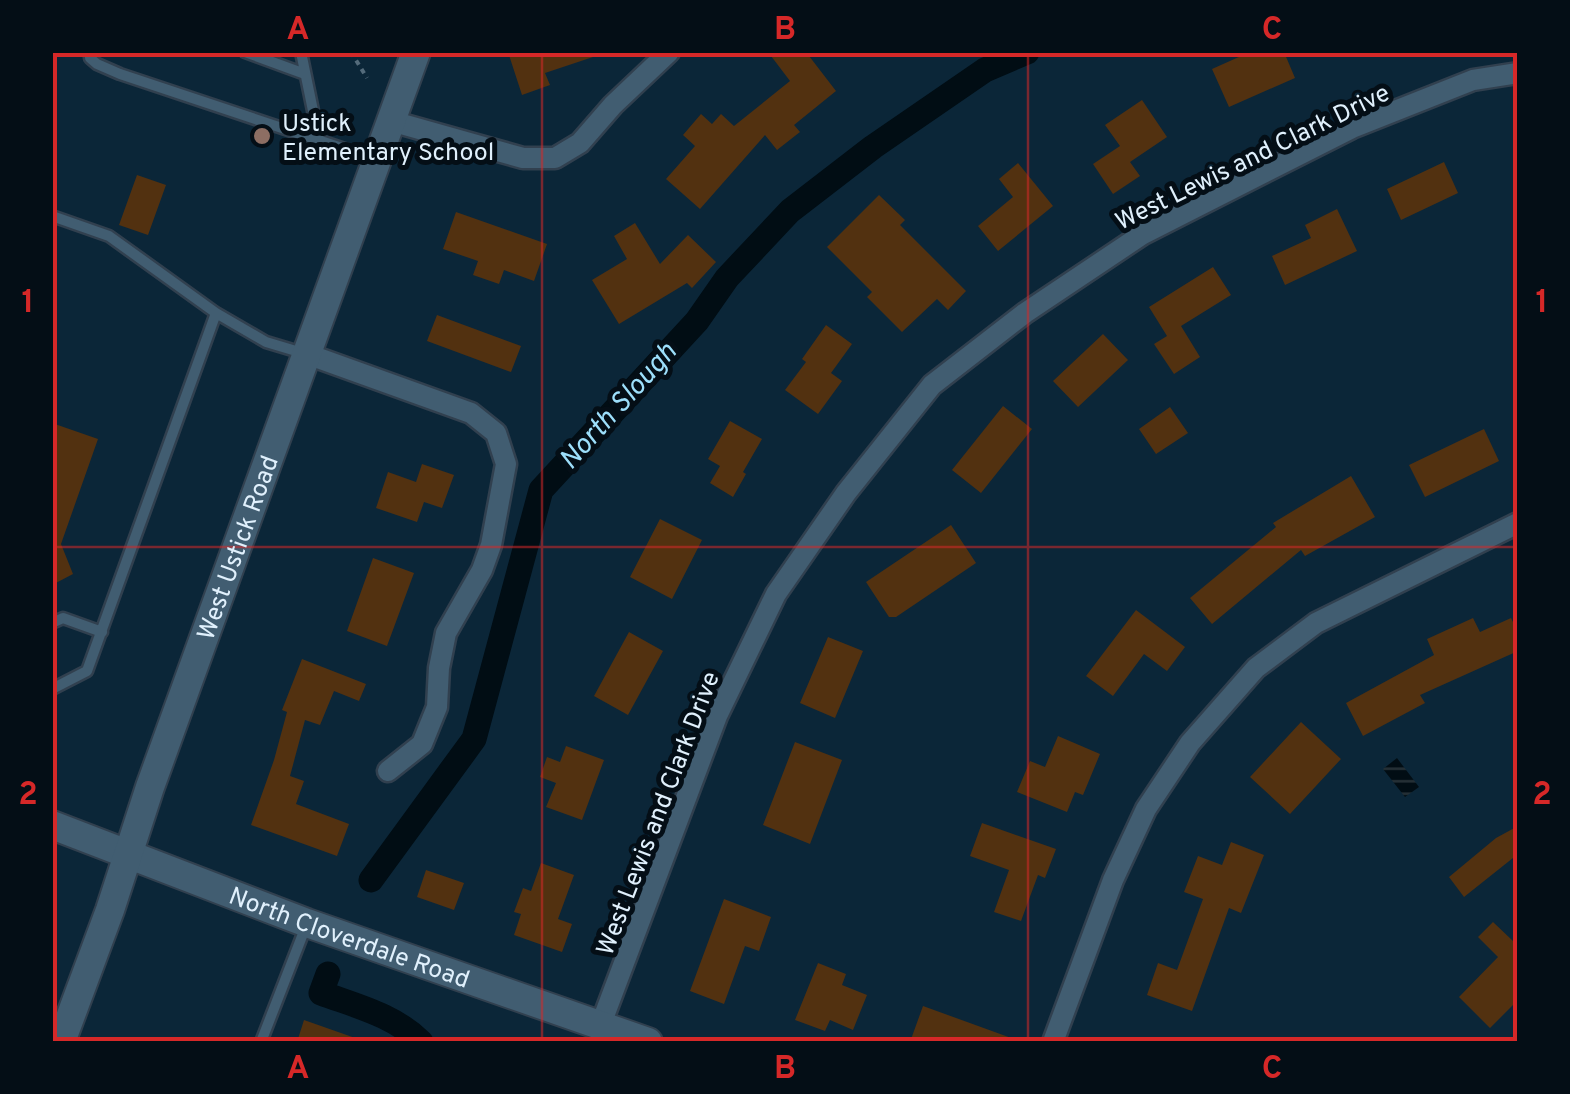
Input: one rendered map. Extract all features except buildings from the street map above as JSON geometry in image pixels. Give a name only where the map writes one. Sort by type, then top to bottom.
[{"type":"main road","name":"West Ustick Road","points":[[62,1042],[416,52]]},
{"type":"main road","name":"North Cloverdale Road","points":[[52,825],[308,922],[648,1042]]},
{"type":"street","points":[[390,121],[523,158],[555,158],[580,143],[670,52]]},
{"type":"street","name":"West Lewis and Clark Drive","points":[[600,1024],[717,716],[776,594],[846,494],[932,385],[1025,313],[1142,234],[1352,128],[1473,80],[1518,72]]},
{"type":"street","points":[[307,354],[471,413],[496,433],[506,464],[491,546],[482,570],[446,633],[437,708],[422,744],[388,771]]},
{"type":"street","points":[[1052,1042],[1112,880],[1146,809],[1190,743],[1242,683],[1316,623],[1518,522]]},
{"type":"lane","points":[[90,52],[96,64],[120,74],[376,160]]},
{"type":"lane","points":[[245,52],[305,74]]},
{"type":"lane","points":[[300,52],[319,140]]},
{"type":"lane","points":[[52,216],[109,236],[216,313],[266,342],[307,354]]},
{"type":"lane","points":[[52,689],[87,671],[216,313]]},
{"type":"lane","points":[[52,624],[63,618],[102,632]]},
{"type":"lane","points":[[261,1042],[308,922]]},
{"type":"path","points":[[351,52],[367,78]]},
{"type":"shaded area","points":[[1397,758],[1419,787],[1405,797],[1383,769]]},
{"type":"waterway","name":"North Slough","points":[[371,880],[474,739],[541,490],[697,321],[727,278],[790,211],[873,147],[985,70],[1027,52]]},
{"type":"waterway","name":"North Slough","points":[[328,974],[321,993],[387,1018],[421,1042]]},
{"type":"place","name":"Ustick Elementary School","points":[[262,136]]}]
